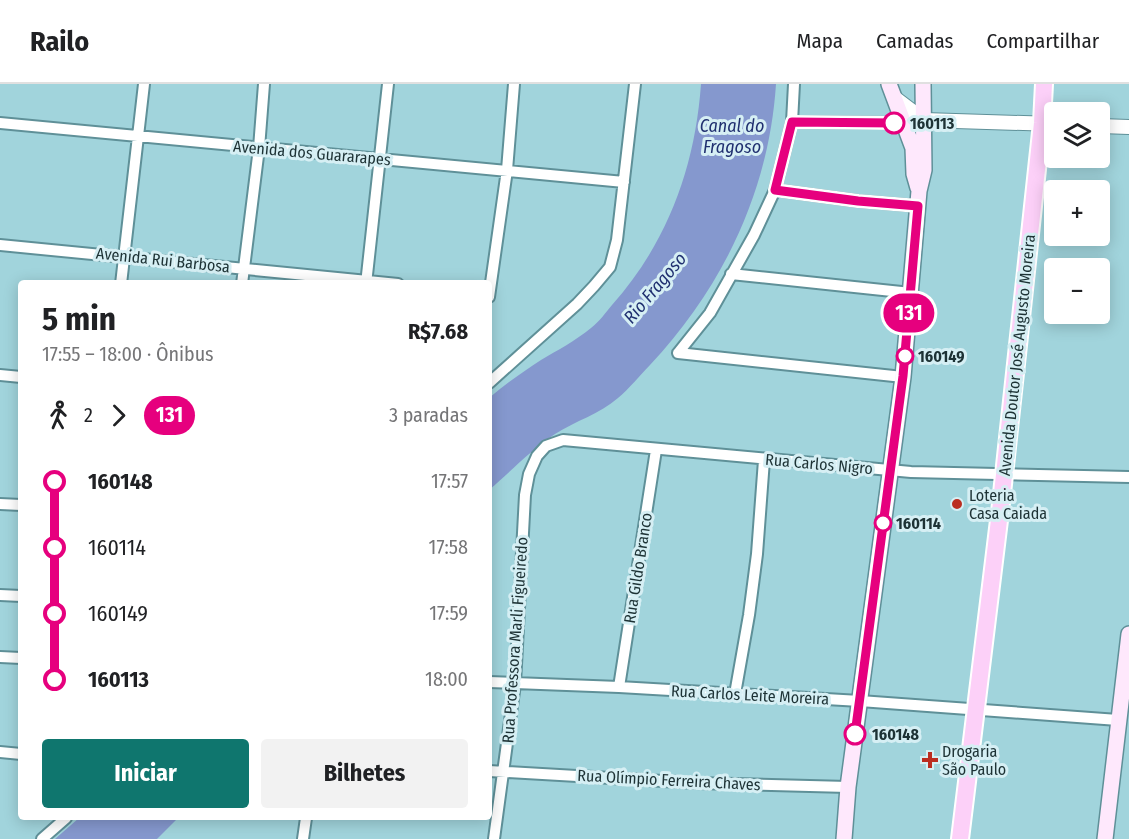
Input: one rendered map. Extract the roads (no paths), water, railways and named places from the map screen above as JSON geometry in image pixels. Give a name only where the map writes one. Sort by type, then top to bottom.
[{"type":"main road","points":[[844,839],[848,787],[903,376],[918,198],[924,170],[923,84]]},
{"type":"main road","name":"Avenida Doutor José Augusto Moreira","points":[[1044,84],[1046,102]]},
{"type":"main road","points":[[892,91],[913,148],[918,198]]},
{"type":"main road","name":"Avenida Doutor José Augusto Moreira","points":[[960,839],[1044,155]]},
{"type":"main road","points":[[1105,839],[1129,634]]},
{"type":"street","points":[[121,280],[144,84]]},
{"type":"street","points":[[242,280],[259,148],[264,84]]},
{"type":"street","points":[[366,280],[388,84]]},
{"type":"street","points":[[491,280],[507,170],[514,84]]},
{"type":"street","points":[[492,380],[577,304],[610,267],[616,251],[635,84]]},
{"type":"street","points":[[794,84],[792,122],[775,190],[754,235],[710,313],[678,353],[903,376]]},
{"type":"street","points":[[892,91],[924,120],[1044,123]]},
{"type":"street","points":[[792,122],[904,123]]},
{"type":"street","name":"Avenida dos Guararapes","points":[[0,123],[624,182]]},
{"type":"street","points":[[1110,126],[1129,127]]},
{"type":"street","points":[[775,190],[858,201],[918,198]]},
{"type":"street","name":"Avenida Rui Barbosa","points":[[0,245],[348,280]]},
{"type":"street","points":[[731,274],[911,293]]},
{"type":"street","points":[[0,375],[18,377]]},
{"type":"street","name":"Rua Carlos Nigro","points":[[546,446],[557,441],[572,440],[656,450],[890,470],[1129,477]]},
{"type":"street","name":"Rua Professora Marli Figueiredo","points":[[494,839],[515,684],[525,495],[531,466],[546,446]]},
{"type":"street","name":"Rua Gildo Branco","points":[[620,687],[656,450]]},
{"type":"street","points":[[735,694],[756,564],[764,460]]},
{"type":"street","points":[[0,504],[18,505]]},
{"type":"street","points":[[0,595],[18,596]]},
{"type":"street","points":[[0,657],[18,658]]},
{"type":"street","name":"Rua Carlos Leite Moreira","points":[[492,682],[860,700],[1118,720]]},
{"type":"street","points":[[0,752],[18,754]]},
{"type":"street","name":"Rua Olímpio Ferreira Chaves","points":[[492,771],[687,783],[848,787]]},
{"type":"street","points":[[42,839],[64,820]]},
{"type":"street","points":[[303,839],[306,820]]},
{"type":"water","name":"Canal do Fragoso","points":[[701,84],[776,84],[772,124],[764,162],[738,235],[720,270],[700,303],[676,335],[622,394],[603,409],[563,429],[547,440],[492,487],[492,396],[594,326],[632,281],[649,256],[675,202],[685,174],[698,115]]},
{"type":"water","points":[[77,820],[176,820],[157,839],[55,839]]},
{"type":"place","name":"160113","points":[[894,123]]},
{"type":"place","name":"160149","points":[[905,356]]},
{"type":"place","name":"Loteria Casa Caiada","points":[[957,504]]},
{"type":"place","name":"160114","points":[[883,523]]},
{"type":"place","name":"160148","points":[[855,734]]},
{"type":"place","name":"Drogaria São Paulo","points":[[930,760]]},
{"type":"water label","name":"Rio Fragoso","points":[[655,288]]}]
